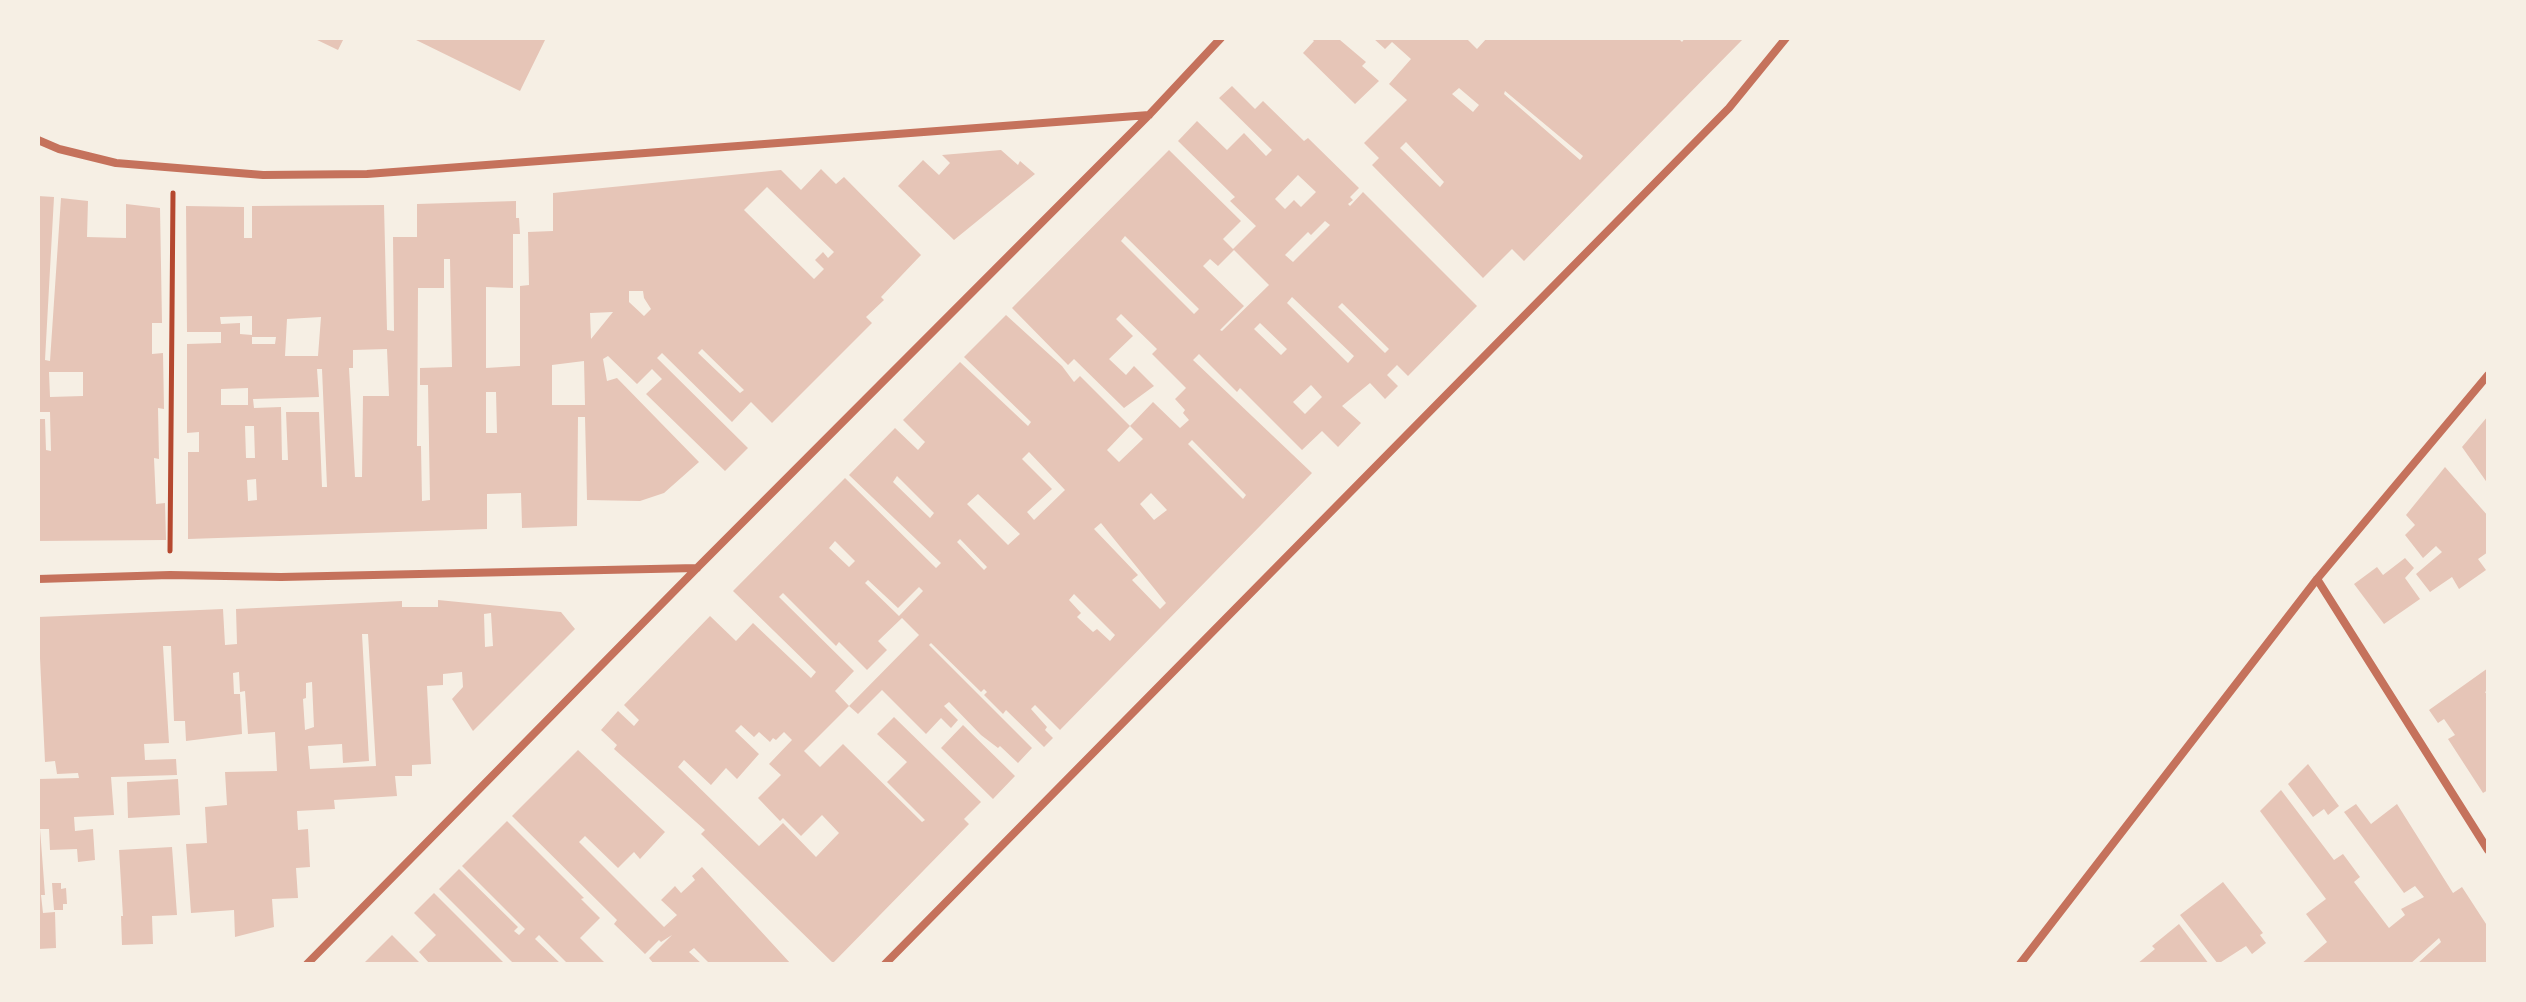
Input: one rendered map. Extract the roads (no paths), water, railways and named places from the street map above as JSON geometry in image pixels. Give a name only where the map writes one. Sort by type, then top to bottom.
[{"type":"street","points":[[307,964],[1149,115],[1221,38]]},
{"type":"street","points":[[885,964],[1729,108],[1786,38]]},
{"type":"street","points":[[38,140],[59,149],[116,163],[263,175],[367,174],[1149,115]]},
{"type":"street","points":[[2020,964],[2317,579],[2488,375]]},
{"type":"street","points":[[38,579],[697,568]]},
{"type":"street","points":[[2317,579],[2488,850]]}]
